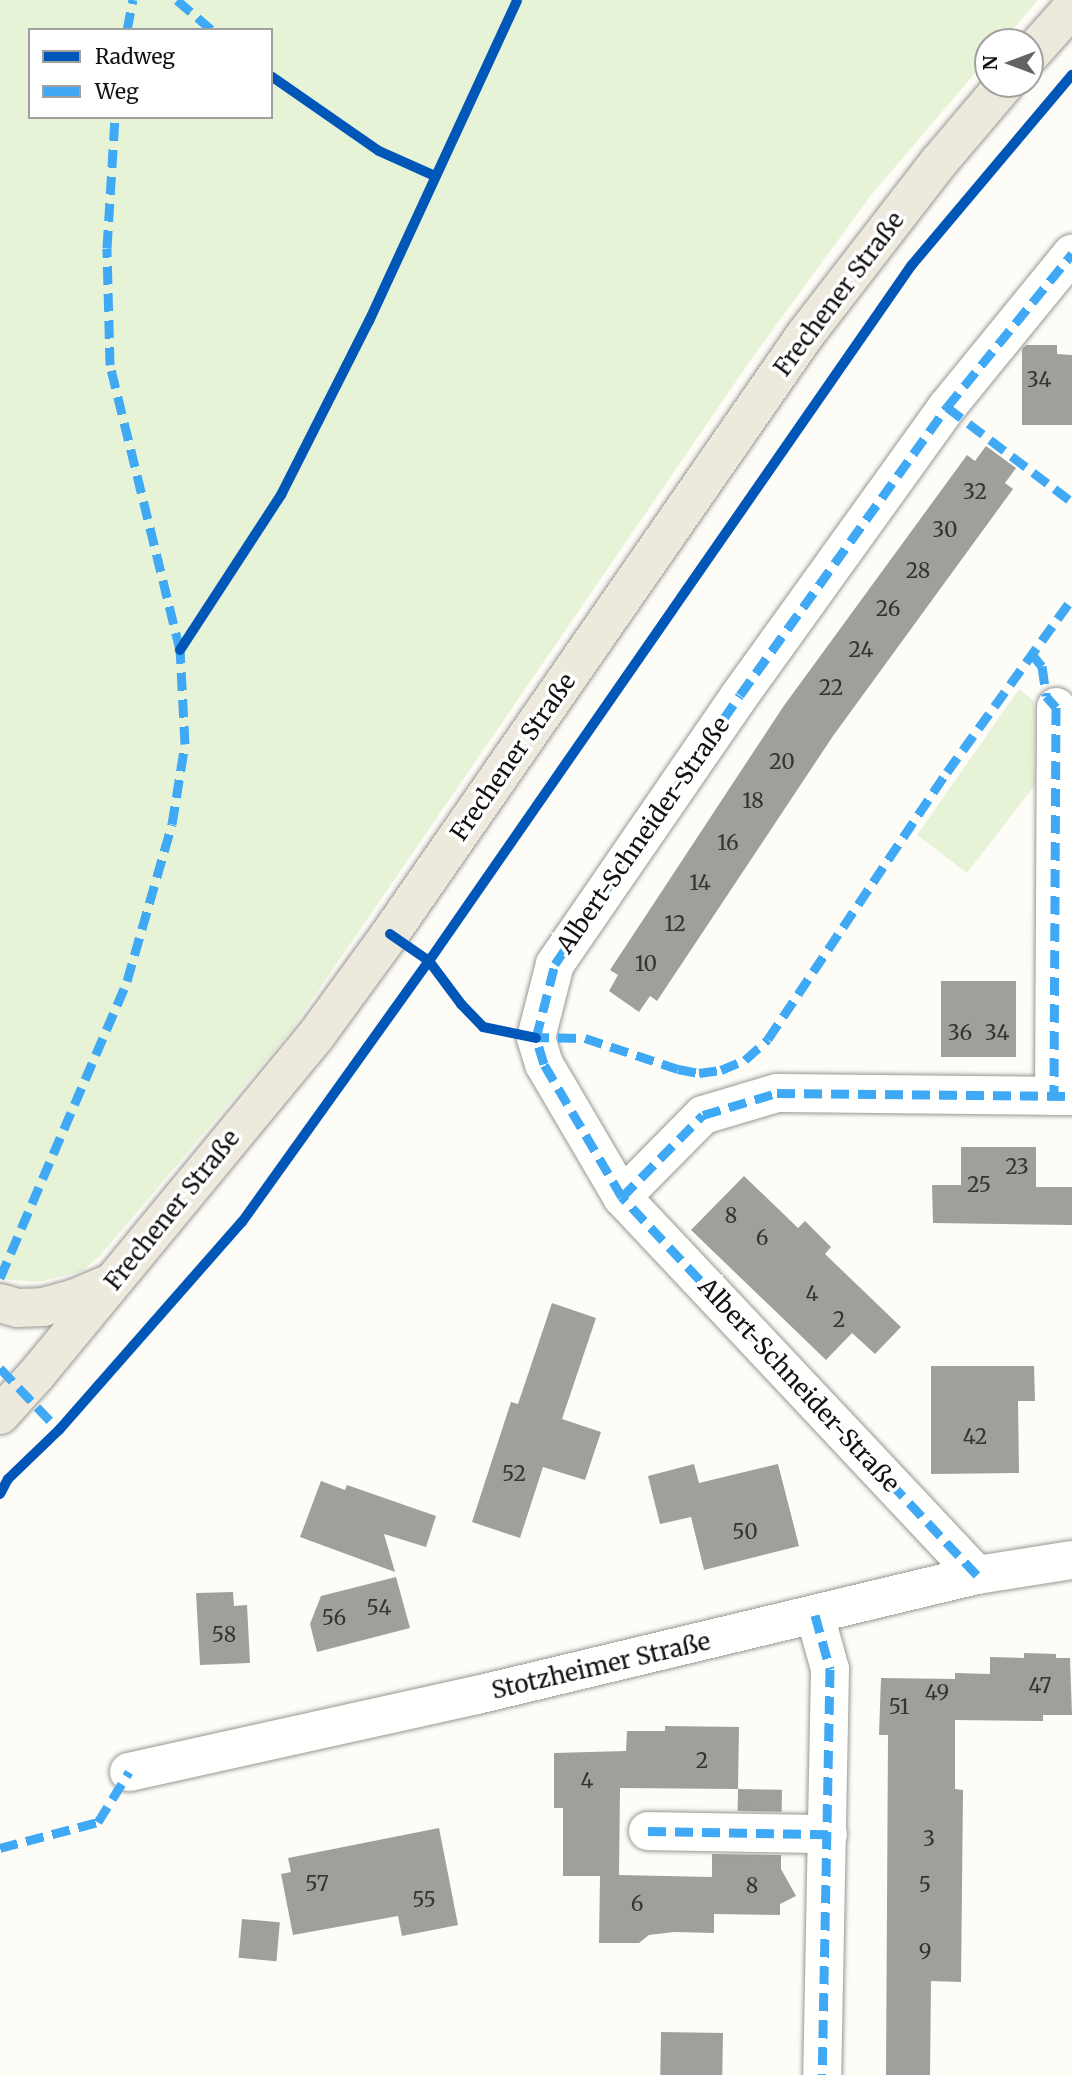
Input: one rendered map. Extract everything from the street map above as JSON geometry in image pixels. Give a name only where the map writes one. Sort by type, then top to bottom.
[{"type":"main road","points":[[1044,39],[1072,8]]},
{"type":"main road","name":"Frechener Straße","points":[[0,1415],[315,1037],[421,891],[806,335],[938,163],[993,98]]},
{"type":"main road","points":[[0,1303],[18,1308],[43,1307],[73,1299],[113,1282]]},
{"type":"street","name":"Albert-Schneider-Straße","points":[[977,1575],[622,1197],[544,1064],[536,1038],[555,964],[740,695],[947,407],[1072,254]]},
{"type":"street","points":[[622,1197],[703,1115],[777,1093],[1063,1096],[1056,707]]},
{"type":"street","name":"Stotzheimer Straße","points":[[129,1772],[477,1695],[977,1575],[1072,1560]]},
{"type":"street","points":[[815,1615],[830,1669],[822,2075]]},
{"type":"street","points":[[648,1831],[828,1834]]},
{"type":"green space","points":[[0,0],[1038,0],[1014,28],[974,28],[974,74],[871,195],[750,361],[292,1029],[100,1256],[82,1271],[39,1282],[9,1280],[0,1276]]},
{"type":"green space","points":[[1019,689],[1034,701],[1035,785],[967,873],[917,835]]},
{"type":"building","points":[[1026,345],[1057,345],[1057,354],[1072,355],[1072,425],[1022,425],[1022,349]]},
{"type":"building","points":[[986,446],[1016,468],[1005,483],[1013,489],[833,736],[657,1001],[650,996],[639,1012],[609,991],[618,975],[610,970],[783,707],[967,455],[975,461]]},
{"type":"building","points":[[941,981],[1016,981],[1016,1057],[941,1057]]},
{"type":"building","points":[[961,1147],[1036,1147],[1036,1187],[1072,1187],[1072,1225],[933,1223],[932,1185],[961,1185]]},
{"type":"building","points":[[744,1176],[798,1228],[805,1221],[831,1247],[825,1254],[901,1327],[875,1354],[852,1333],[826,1360],[691,1230]]},
{"type":"building","points":[[552,1303],[596,1318],[562,1419],[601,1432],[585,1480],[543,1467],[520,1538],[472,1522],[511,1402],[518,1404]]},
{"type":"building","points":[[931,1366],[1034,1366],[1035,1401],[1018,1401],[1019,1473],[931,1474]]},
{"type":"building","points":[[694,1464],[699,1483],[778,1464],[799,1546],[704,1570],[691,1517],[660,1524],[648,1476]]},
{"type":"building","points":[[321,1481],[345,1490],[347,1485],[436,1516],[426,1547],[384,1534],[395,1572],[300,1537]]},
{"type":"building","points":[[396,1577],[410,1628],[317,1652],[310,1624],[321,1596]]},
{"type":"building","points":[[233,1592],[234,1606],[247,1605],[250,1663],[200,1665],[196,1593]]},
{"type":"building","points":[[1024,1653],[1056,1654],[1056,1658],[1070,1658],[1072,1715],[1043,1715],[1043,1721],[955,1720],[955,1789],[963,1790],[961,1982],[931,1981],[930,2075],[886,2075],[888,1735],[879,1735],[881,1678],[955,1679],[955,1673],[990,1674],[990,1657],[1024,1658]]},
{"type":"building","points":[[665,1726],[739,1727],[738,1789],[620,1788],[619,1875],[712,1877],[712,1854],[781,1855],[781,1869],[796,1896],[780,1904],[780,1915],[714,1914],[714,1933],[674,1932],[649,1935],[639,1943],[599,1943],[600,1876],[563,1876],[563,1808],[554,1808],[554,1753],[626,1751],[627,1731],[665,1731]]},
{"type":"building","points":[[738,1789],[782,1790],[782,1812],[738,1811]]},
{"type":"building","points":[[439,1828],[458,1925],[402,1936],[398,1916],[293,1935],[281,1874],[291,1872],[288,1858]]},
{"type":"building","points":[[242,1919],[280,1922],[276,1961],[239,1958]]},
{"type":"building","points":[[661,2032],[723,2033],[722,2075],[660,2075]]},
{"type":"marked path","points":[[127,28],[133,0]]},
{"type":"marked path","points":[[177,0],[210,28]]},
{"type":"marked path","points":[[0,1278],[127,981],[172,824],[185,744],[180,650],[110,365],[107,248],[115,119]]},
{"type":"marked path","points":[[977,1575],[622,1197],[544,1064],[536,1038],[555,964],[740,695],[947,407],[1072,254]]},
{"type":"marked path","points":[[947,407],[1072,502]]},
{"type":"marked path","points":[[531,1037],[585,1038],[678,1069],[699,1073],[721,1070],[745,1060],[768,1039],[947,772],[1072,599]]},
{"type":"marked path","points":[[1031,653],[1042,666],[1046,696],[1056,707],[1054,1096]]},
{"type":"marked path","points":[[622,1197],[703,1115],[777,1093],[1072,1096]]},
{"type":"marked path","points":[[0,1368],[59,1430]]},
{"type":"marked path","points":[[815,1615],[830,1669],[822,2075]]},
{"type":"marked path","points":[[0,1848],[98,1822],[129,1772]]},
{"type":"marked path","points":[[648,1831],[828,1834]]},
{"type":"cycle path","points":[[180,650],[281,495],[369,321],[517,0]]},
{"type":"cycle path","points":[[0,1494],[8,1479],[59,1430],[242,1222],[429,961],[911,266],[1072,75]]},
{"type":"cycle path","points":[[273,77],[379,151],[435,176]]},
{"type":"cycle path","points":[[390,934],[429,961],[461,1004],[483,1027],[536,1038]]}]
